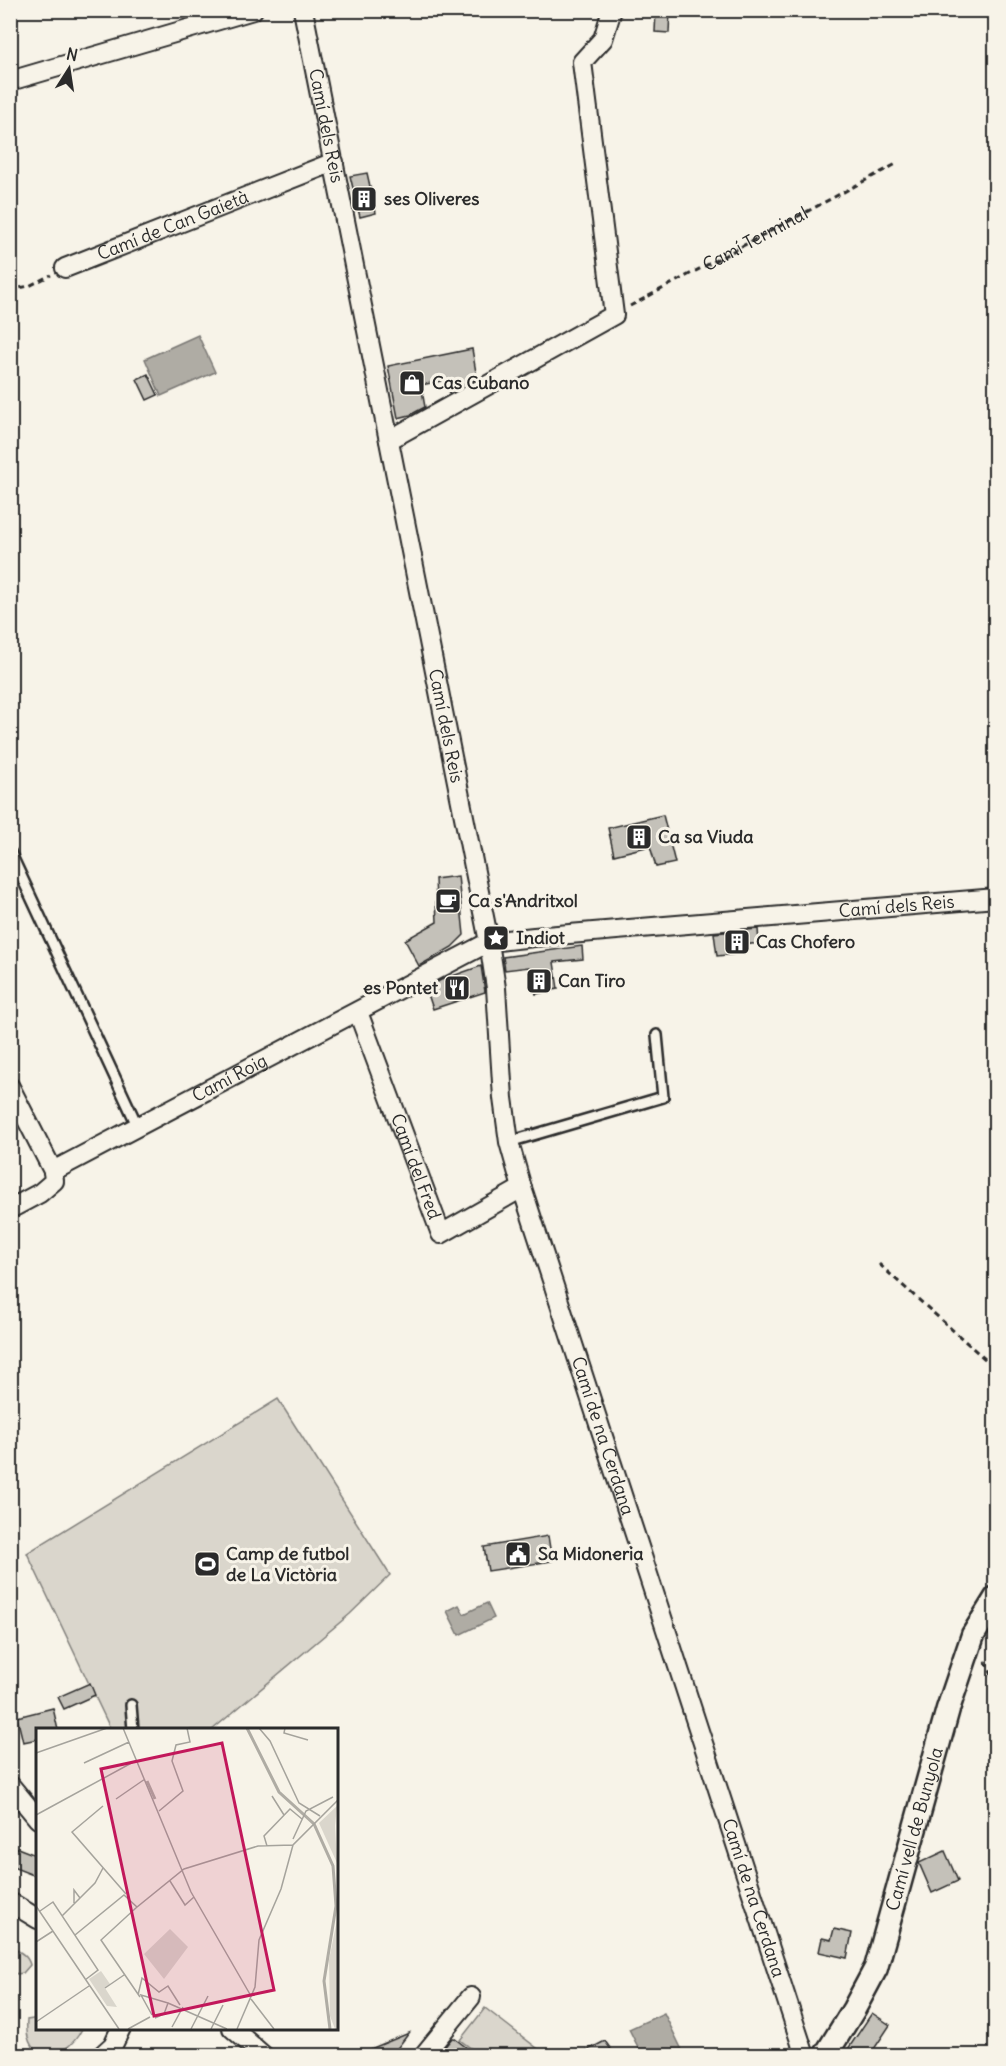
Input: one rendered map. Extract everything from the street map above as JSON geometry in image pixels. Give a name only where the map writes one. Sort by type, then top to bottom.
[{"type":"street","points":[[10,81],[253,10]]},
{"type":"street","name":"Camí dels Reis","points":[[303,10],[489,942],[996,898]]},
{"type":"street","points":[[389,440],[614,315],[582,62],[603,39],[612,10]]},
{"type":"street","name":"Camí de Can Gaietà","points":[[65,267],[334,162]]},
{"type":"street","name":"Camí Roig","points":[[53,1171],[489,942]]},
{"type":"street","name":"Camí de na Cerdana","points":[[489,942],[496,988],[503,1098],[509,1142],[522,1188],[805,2055]]},
{"type":"street","name":"Camí del Fred","points":[[358,1012],[441,1234],[522,1188]]},
{"type":"street","points":[[10,1087],[53,1171],[54,1181],[40,1193],[10,1209]]},
{"type":"street","name":"Camí vell de Bunyola","points":[[825,2055],[876,1968],[948,1709],[973,1635],[996,1598]]},
{"type":"street","points":[[10,1785],[36,1817]]},
{"type":"street","points":[[10,1902],[36,1918]]},
{"type":"street","points":[[423,2055],[471,1997]]},
{"type":"street","points":[[101,2055],[113,2045],[120,2030]]},
{"type":"street","points":[[233,2030],[241,2048],[264,2055]]},
{"type":"lane","points":[[10,852],[138,1127]]},
{"type":"lane","points":[[509,1142],[663,1097],[657,1035]]},
{"type":"lane","points":[[130,1705],[133,1728]]},
{"type":"path","name":"Camí Terminal","points":[[614,315],[898,163]]},
{"type":"path","points":[[10,290],[29,286],[65,267]]},
{"type":"path","points":[[879,1264],[996,1369]]},
{"type":"shaded area","points":[[198,335],[215,372],[161,396],[145,359]]},
{"type":"shaded area","name":"Camp de futbol de La Victòria","points":[[278,1399],[390,1575],[350,1614],[214,1728],[110,1728],[27,1553]]},
{"type":"shaded area","points":[[487,1603],[494,1618],[459,1635],[447,1611],[459,1605],[464,1614]]},
{"type":"shaded area","points":[[10,1946],[29,1962],[30,1965],[23,1973],[17,1974],[11,1971]]},
{"type":"shaded area","points":[[485,2008],[546,2055],[480,2055],[460,2040]]},
{"type":"shaded area","points":[[664,2013],[684,2054],[642,2055],[629,2029]]},
{"type":"shaded area","points":[[36,2019],[36,2030],[81,2030],[66,2048],[47,2054],[38,2052],[32,2046],[28,2035],[27,2020]]},
{"type":"building","points":[[656,10],[670,10],[669,33],[655,32]]},
{"type":"building","name":"ses Oliveres","points":[[367,173],[376,213],[360,217],[350,176]]},
{"type":"building","name":"Cas Cubano","points":[[472,349],[477,378],[449,393],[446,380],[421,385],[425,407],[398,418],[388,366]]},
{"type":"building","points":[[148,374],[158,395],[147,400],[137,379]]},
{"type":"building","name":"Ca sa Viuda","points":[[663,815],[675,863],[656,867],[650,846],[614,855],[608,828]]},
{"type":"building","name":"Ca s'Andritxol","points":[[458,876],[464,935],[452,947],[419,966],[405,940],[437,922],[435,879]]},
{"type":"building","name":"Cas Chofero","points":[[758,929],[759,943],[735,946],[736,954],[717,956],[714,933]]},
{"type":"building","points":[[582,946],[583,959],[554,962],[558,989],[536,994],[529,967],[505,970],[503,957]]},
{"type":"building","name":"es Pontet","points":[[481,966],[485,992],[433,1009],[426,988],[441,980]]},
{"type":"building","name":"Sa Midoneria","points":[[548,1536],[552,1561],[488,1571],[484,1547]]},
{"type":"building","points":[[90,1683],[95,1695],[64,1709],[58,1697]]},
{"type":"building","points":[[53,1708],[58,1728],[36,1728],[36,1739],[23,1742],[17,1717]]},
{"type":"building","points":[[10,1845],[36,1855],[36,1876],[10,1866]]},
{"type":"building","points":[[945,1851],[958,1881],[932,1893],[919,1863]]},
{"type":"building","points":[[834,1929],[852,1933],[847,1958],[819,1952],[822,1938],[831,1940]]},
{"type":"building","points":[[872,2013],[890,2025],[870,2055],[844,2055]]},
{"type":"building","points":[[409,2033],[392,2055],[356,2055]]},
{"type":"building","points":[[454,2038],[476,2055],[438,2055]]},
{"type":"building","points":[[605,2041],[615,2055],[578,2055]]},
{"type":"place","name":"ses Oliveres","points":[[364,199]]},
{"type":"place","name":"Cas Cubano","points":[[412,383]]},
{"type":"place","name":"Ca sa Viuda","points":[[639,837]]},
{"type":"place","name":"Ca s'Andritxol","points":[[448,901]]},
{"type":"place","name":"Indiot","points":[[496,938]]},
{"type":"place","name":"Cas Chofero","points":[[737,942]]},
{"type":"place","name":"Can Tiro","points":[[539,981]]},
{"type":"place","name":"es Pontet","points":[[457,988]]},
{"type":"place","name":"Sa Midoneria","points":[[518,1554]]},
{"type":"place","name":"Camp de futbol de La Victòria","points":[[207,1564]]}]
